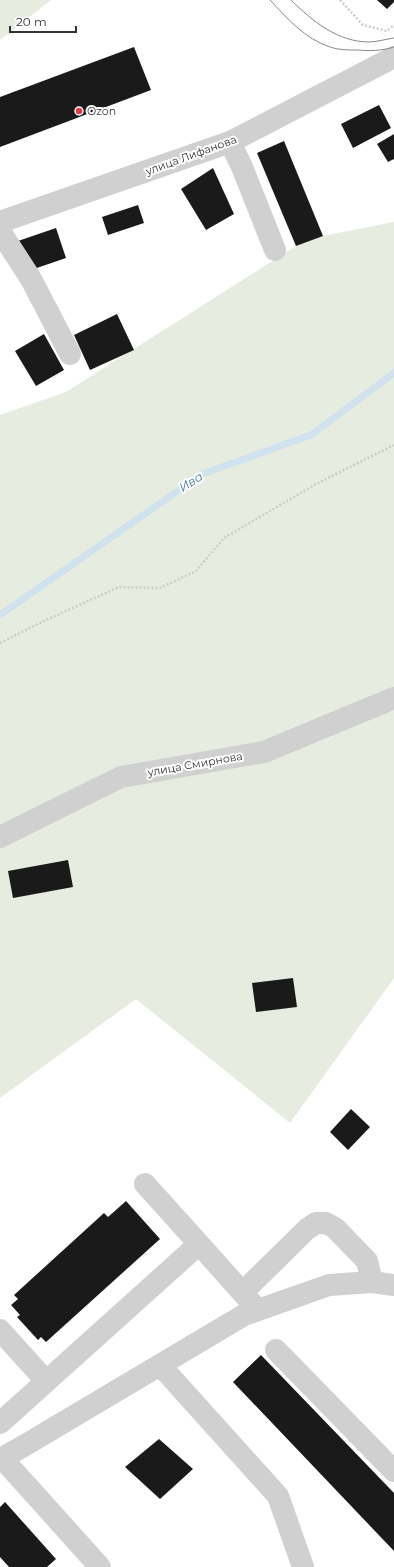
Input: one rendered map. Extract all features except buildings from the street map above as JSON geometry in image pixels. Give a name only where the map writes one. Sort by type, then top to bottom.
[{"type":"street","name":"улица Лифанова","points":[[0,222],[230,142],[394,57]]},
{"type":"street","points":[[230,142],[242,167],[275,250]]},
{"type":"street","points":[[0,231],[31,279],[70,354]]},
{"type":"street","name":"улица Смирнова","points":[[0,837],[121,777],[264,752],[394,698]]},
{"type":"street","points":[[145,1184],[258,1310]]},
{"type":"street","points":[[243,1292],[307,1229],[316,1223],[326,1222],[335,1228],[367,1261],[372,1282]]},
{"type":"street","points":[[22,1447],[0,1423],[199,1244]]},
{"type":"street","points":[[100,1567],[1,1458],[244,1315],[329,1285],[372,1282],[394,1285]]},
{"type":"street","points":[[0,1330],[46,1381]]},
{"type":"street","points":[[276,1350],[394,1471]]},
{"type":"street","points":[[160,1365],[278,1496],[303,1567]]},
{"type":"path","points":[[340,0],[363,25],[387,30],[394,25]]},
{"type":"path","points":[[0,643],[119,587],[160,588],[196,571],[224,538],[316,484],[394,445]]},
{"type":"shaded area","points":[[0,0],[51,0],[0,40]]},
{"type":"shaded area","points":[[394,222],[394,978],[290,1123],[136,999],[0,1098],[0,415],[66,392],[296,246],[323,236]]},
{"type":"waterway","name":"Ива","points":[[0,615],[202,474],[311,435],[394,373]]},
{"type":"tram line","points":[[270,0],[290,21],[312,39],[330,47],[344,50],[371,51],[394,47]]},
{"type":"tram line","points":[[291,0],[317,23],[336,34],[358,41],[369,42],[394,38]]},
{"type":"place","name":"Ozon","points":[[79,111]]}]
